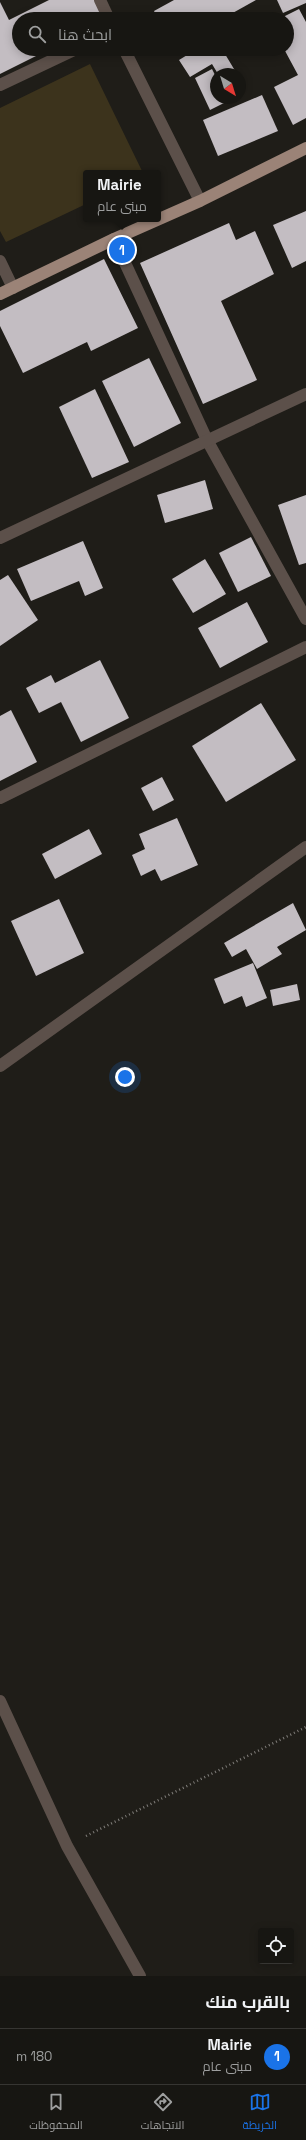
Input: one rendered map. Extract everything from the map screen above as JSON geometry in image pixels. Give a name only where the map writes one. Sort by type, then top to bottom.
[{"type":"main road","points":[[161,218],[200,201],[306,148]]},
{"type":"main road","points":[[0,294],[152,222]]},
{"type":"street","points":[[100,0],[106,12]]},
{"type":"street","points":[[0,85],[61,56]]},
{"type":"street","points":[[128,56],[200,201]]},
{"type":"street","points":[[114,239],[207,440],[306,619]]},
{"type":"street","points":[[0,261],[13,288]]},
{"type":"street","points":[[0,538],[306,394]]},
{"type":"street","points":[[0,798],[306,647]]},
{"type":"street","points":[[0,1066],[306,847]]},
{"type":"street","points":[[0,1701],[67,1846],[140,1976]]},
{"type":"path","points":[[67,1846],[306,1727]]},
{"type":"shaded area","points":[[90,64],[142,170],[83,170],[83,205],[6,242],[0,231],[0,108]]},
{"type":"building","points":[[49,0],[97,0],[103,12],[25,12]]},
{"type":"building","points":[[174,0],[256,0],[235,12],[154,11]]},
{"type":"building","points":[[277,0],[306,0],[306,3],[283,12]]},
{"type":"building","points":[[0,2],[9,20],[12,18],[12,56],[36,56],[0,74]]},
{"type":"building","points":[[299,9],[306,22],[306,118],[293,125],[274,87],[298,75],[288,56],[294,56],[293,12]]},
{"type":"building","points":[[186,56],[226,56],[233,68],[214,68],[212,64],[190,77],[179,60]]},
{"type":"building","points":[[210,70],[210,104],[222,104],[210,110],[195,78]]},
{"type":"building","points":[[262,95],[278,131],[218,156],[203,120],[241,104],[246,104],[246,102]]},
{"type":"building","points":[[306,211],[306,261],[292,268],[273,225]]},
{"type":"building","points":[[229,223],[236,240],[255,231],[274,274],[221,301],[257,380],[203,404],[140,263]]},
{"type":"building","points":[[104,259],[138,328],[91,351],[87,342],[23,373],[0,326],[0,311]]},
{"type":"building","points":[[149,358],[181,423],[134,447],[102,381]]},
{"type":"building","points":[[95,389],[129,462],[92,478],[59,407]]},
{"type":"building","points":[[205,480],[213,509],[165,523],[157,495]]},
{"type":"building","points":[[306,495],[306,563],[299,565],[278,505]]},
{"type":"building","points":[[251,537],[271,576],[238,592],[219,553]]},
{"type":"building","points":[[83,541],[103,588],[85,596],[79,581],[31,601],[17,569]]},
{"type":"building","points":[[205,559],[226,594],[193,613],[172,579]]},
{"type":"building","points":[[8,575],[38,620],[0,646],[0,580]]},
{"type":"building","points":[[247,602],[268,642],[220,668],[198,628]]},
{"type":"building","points":[[100,660],[129,718],[81,742],[61,702],[39,713],[26,688],[51,675],[55,683]]},
{"type":"building","points":[[261,703],[296,760],[226,802],[192,746]]},
{"type":"building","points":[[11,710],[37,762],[0,781],[0,716]]},
{"type":"building","points":[[162,777],[174,800],[153,811],[141,788]]},
{"type":"building","points":[[177,818],[198,865],[161,881],[155,869],[141,876],[132,855],[145,849],[139,834]]},
{"type":"building","points":[[89,829],[102,854],[55,879],[42,854]]},
{"type":"building","points":[[59,899],[84,953],[36,976],[11,921]]},
{"type":"building","points":[[293,903],[306,930],[277,947],[282,954],[257,969],[246,949],[232,957],[224,943]]},
{"type":"building","points":[[253,963],[267,998],[246,1007],[242,996],[224,1004],[214,979]]},
{"type":"building","points":[[297,984],[300,1000],[273,1006],[270,990]]},
{"type":"place","name":"Mairie","points":[[122,250]]}]
